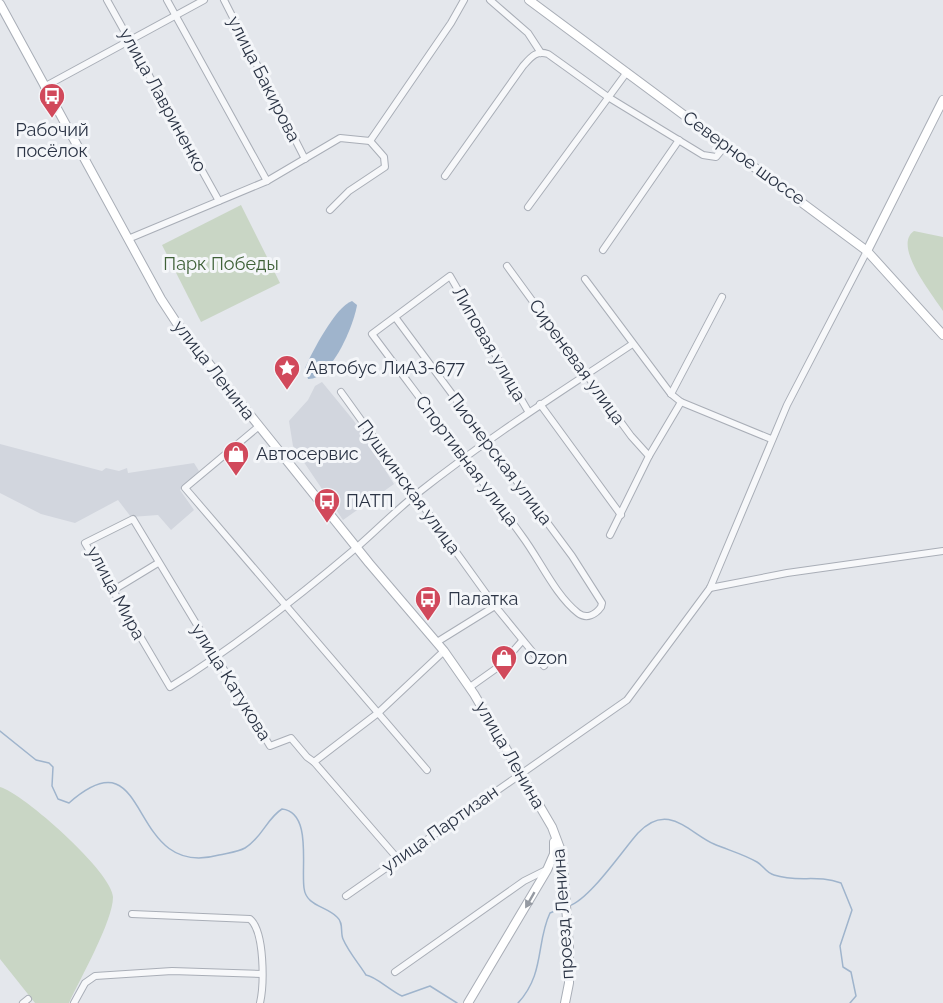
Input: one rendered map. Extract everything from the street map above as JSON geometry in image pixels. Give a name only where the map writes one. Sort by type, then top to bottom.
[{"type":"main road","name":"Северное шоссе","points":[[529,0],[867,251],[943,335]]},
{"type":"main road","name":"улица Ленина","points":[[0,4],[128,239],[178,325],[356,548],[444,651],[470,687],[552,826]]},
{"type":"main road","points":[[867,251],[943,100]]},
{"type":"main road","points":[[469,1002],[547,870],[555,847],[552,826]]},
{"type":"main road","name":"проезд Ленина","points":[[552,826],[561,851],[564,878],[569,983],[565,1003]]},
{"type":"main road","points":[[541,880],[551,873],[558,873],[564,878]]},
{"type":"street","name":"улица Лавриненко","points":[[107,0],[219,201]]},
{"type":"street","points":[[167,0],[267,181]]},
{"type":"street","points":[[44,87],[204,0]]},
{"type":"street","name":"улица Бакирова","points":[[224,0],[305,159]]},
{"type":"street","points":[[370,141],[451,23],[464,0]]},
{"type":"street","points":[[490,0],[528,33],[541,53]]},
{"type":"street","points":[[446,176],[524,66],[531,57],[541,53],[548,54],[608,97],[703,155],[716,157],[726,145]]},
{"type":"street","points":[[528,207],[627,72]]},
{"type":"street","points":[[128,239],[267,181],[340,138],[370,141],[384,157],[385,167],[349,191],[330,210]]},
{"type":"street","points":[[603,250],[679,140]]},
{"type":"street","name":"улица Партизан","points":[[346,896],[627,700],[710,588],[771,439],[867,251]]},
{"type":"street","name":"Сиреневая улица","points":[[507,266],[631,436],[649,456]]},
{"type":"street","name":"Спортивная улица","points":[[450,276],[372,334],[577,613],[586,617],[592,615],[602,603]]},
{"type":"street","name":"Липовая улица","points":[[450,276],[528,411]]},
{"type":"street","points":[[585,279],[632,345],[671,394],[681,402],[771,439]]},
{"type":"street","points":[[671,394],[722,297]]},
{"type":"street","name":"Пионерская улица","points":[[395,317],[572,556],[602,603]]},
{"type":"street","points":[[216,659],[285,606],[416,495],[464,458],[528,411],[632,345]]},
{"type":"street","name":"Пушкинская улица","points":[[341,392],[495,606],[544,666]]},
{"type":"street","points":[[610,535],[649,456],[681,402]]},
{"type":"street","name":"Липовая улица","points":[[540,404],[621,515]]},
{"type":"street","points":[[258,427],[185,488],[427,770]]},
{"type":"street","name":"улица Катукова","points":[[134,519],[158,563],[270,746],[273,748],[291,738],[398,859]]},
{"type":"street","name":"улица Мира","points":[[134,519],[85,543],[112,591],[170,687],[216,659]]},
{"type":"street","points":[[710,588],[787,573],[943,551]]},
{"type":"street","points":[[112,591],[158,563]]},
{"type":"street","points":[[436,642],[495,606]]},
{"type":"street","points":[[470,687],[501,664],[522,641]]},
{"type":"street","points":[[314,762],[378,713],[444,651]]},
{"type":"street","points":[[395,972],[524,880],[547,870]]},
{"type":"street","points":[[132,914],[250,919],[258,930],[262,974],[260,1003]]},
{"type":"street","points":[[74,1003],[85,983],[95,976],[172,971],[262,974]]},
{"type":"shaded area","points":[[322,382],[354,421],[394,484],[343,520],[293,446],[289,421],[308,400],[315,386]]},
{"type":"shaded area","points":[[0,444],[102,471],[106,468],[119,471],[127,468],[128,473],[194,463],[199,471],[180,490],[194,510],[171,530],[158,515],[131,517],[118,500],[75,523],[41,514],[0,493]]},
{"type":"green space","name":"Парк Победы","points":[[241,205],[280,283],[201,322],[162,245]]},
{"type":"green space","points":[[914,231],[943,237],[943,311],[916,271],[911,259],[908,248],[909,238]]},
{"type":"green space","points":[[0,787],[27,803],[65,835],[99,871],[113,897],[112,907],[102,935],[69,1003],[35,1003],[0,959]]},
{"type":"water","points":[[352,301],[357,305],[355,314],[340,350],[325,371],[317,377],[308,379],[305,368],[319,341],[339,311]]},
{"type":"waterway","points":[[0,731],[36,760],[49,763],[53,767],[52,786],[58,799],[69,803],[96,785],[115,784],[129,794],[152,830],[168,847],[189,857],[219,855],[242,849],[251,844],[272,817],[282,809],[291,812],[298,820],[301,830],[304,888],[308,899],[339,919],[345,944],[366,975],[402,996],[430,986],[457,1003]]},
{"type":"waterway","points":[[569,906],[596,885],[638,833],[649,824],[659,820],[678,822],[714,844],[757,862],[771,874],[791,878],[832,880],[841,883],[852,910],[840,946],[843,967],[851,972],[856,996],[850,1003]]},
{"type":"waterway","points":[[518,1003],[532,981],[550,913],[562,908]]},
{"type":"place","name":"Рабочий посёлок","points":[[52,119]]},
{"type":"place","name":"Автобус ЛиАЗ-677","points":[[287,391]]},
{"type":"place","name":"Автосервис","points":[[236,477]]},
{"type":"place","name":"ПАТП","points":[[327,524]]},
{"type":"place","name":"Палатка","points":[[428,622]]},
{"type":"place","name":"Ozon","points":[[504,681]]}]
